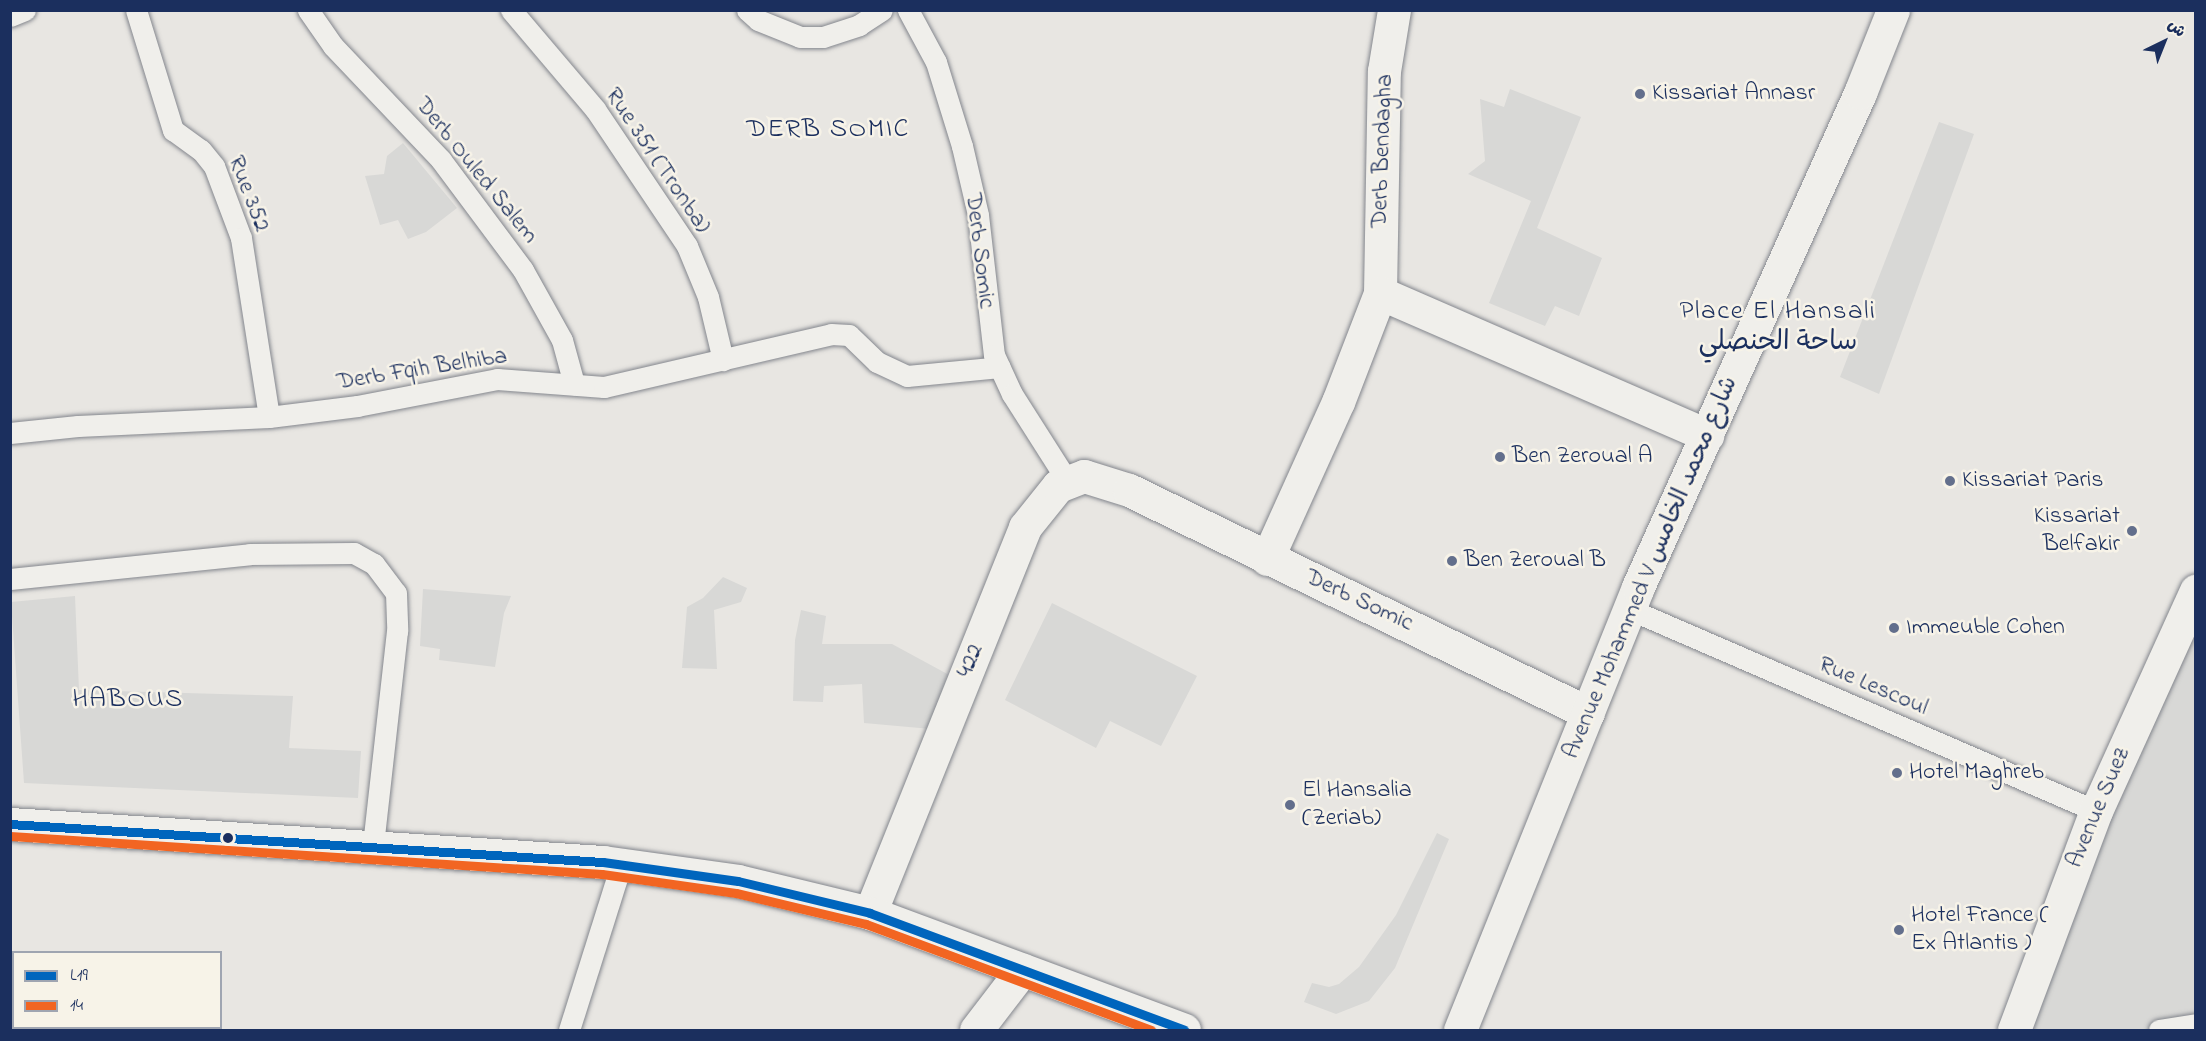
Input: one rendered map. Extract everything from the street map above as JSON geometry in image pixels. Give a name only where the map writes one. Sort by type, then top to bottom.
[{"type":"street","name":"Derb Bendagha","points":[[1380,293],[1384,71],[1394,10]]},
{"type":"street","name":"Avenue Mohammed V شارع محمد الخامس","points":[[1460,1030],[1629,609],[1860,93],[1893,10]]},
{"type":"street","points":[[1267,559],[1338,402],[1380,293],[1707,435]]},
{"type":"street","name":"Derb Somic","points":[[1068,482],[1084,476],[1129,490],[1588,713]]},
{"type":"street","name":"422","points":[[870,914],[1025,527],[1058,486],[1068,482]]},
{"type":"street","name":"Avenue Suez","points":[[2014,1030],[2096,811],[2196,591]]},
{"type":"street","points":[[10,824],[374,846],[621,865],[738,881],[870,914],[1184,1030]]},
{"type":"street","points":[[976,1030],[1022,970]]},
{"type":"lane","points":[[10,16],[25,10]]},
{"type":"lane","name":"Rue 352","points":[[136,10],[173,130],[201,150],[214,166],[241,238],[269,417]]},
{"type":"lane","name":"Derb Ouled Salem","points":[[308,10],[333,46],[441,160],[524,270],[562,340],[574,384]]},
{"type":"lane","name":"Rue 351 (Tronba)","points":[[511,10],[595,109],[687,246],[708,297],[723,360]]},
{"type":"lane","points":[[747,10],[758,20],[800,37],[823,37],[859,25],[882,10]]},
{"type":"lane","name":"Derb Somic","points":[[908,10],[936,62],[955,117],[978,215],[987,320],[1000,367],[1012,394],[1068,482]]},
{"type":"lane","name":"Derb Fqih Belhiba","points":[[10,433],[78,426],[269,417],[357,406],[497,379],[604,387],[831,334],[849,335],[877,362],[907,376],[1000,367]]},
{"type":"lane","points":[[10,579],[250,554],[354,553],[374,564],[396,593],[397,631],[374,846]]},
{"type":"lane","name":"Rue Lescoul","points":[[1629,609],[2096,811]]},
{"type":"lane","points":[[569,1030],[621,865]]},
{"type":"lane","points":[[2159,1030],[2196,1024]]},
{"type":"shaded area","points":[[1510,89],[1581,117],[1537,228],[1602,258],[1579,316],[1555,306],[1545,326],[1489,303],[1531,201],[1468,174],[1485,161],[1480,99],[1504,107]]},
{"type":"shaded area","points":[[1939,122],[1974,134],[1879,394],[1840,377]]},
{"type":"shaded area","points":[[403,143],[457,208],[426,232],[408,239],[398,220],[380,225],[365,176],[384,174],[387,156]]},
{"type":"shaded area","points":[[723,577],[747,588],[741,602],[714,610],[717,669],[682,668],[687,607],[703,598]]},
{"type":"shaded area","points":[[423,589],[511,596],[504,613],[495,667],[439,660],[440,649],[420,646]]},
{"type":"shaded area","points":[[2195,591],[2195,1030],[2014,1030]]},
{"type":"shaded area","points":[[75,596],[79,690],[293,696],[289,748],[361,751],[358,798],[24,783],[11,602]]},
{"type":"shaded area","points":[[1052,603],[1197,676],[1161,746],[1110,721],[1096,748],[1005,700]]},
{"type":"shaded area","points":[[801,610],[826,616],[822,644],[892,644],[951,676],[931,729],[864,723],[862,684],[824,686],[823,702],[793,701],[795,640]]},
{"type":"shaded area","points":[[1437,833],[1449,839],[1395,968],[1369,1001],[1336,1014],[1304,1002],[1312,983],[1329,987],[1339,984],[1359,967],[1396,915]]},
{"type":"transit line","name":"L19","points":[[10,824],[603,862],[738,881],[870,913],[1184,1030]]},
{"type":"transit line","name":"14","points":[[10,836],[602,874],[736,893],[866,924],[1151,1030]]},
{"type":"place","name":"Kissariat Annasr","points":[[1640,94]]},
{"type":"place","name":"Ben Zeroual A","points":[[1500,457]]},
{"type":"place","name":"Kissariat Paris","points":[[1950,481]]},
{"type":"place","name":"Kissariat Belfakir","points":[[2132,531]]},
{"type":"place","name":"Ben Zeroual B","points":[[1452,561]]},
{"type":"place","name":"Immeuble Cohen","points":[[1894,628]]},
{"type":"place","name":"Hotel Maghreb","points":[[1897,773]]},
{"type":"place","name":"El Hansalia (Zeriab)","points":[[1290,805]]},
{"type":"place","name":"Hotel France ( Ex Atlantis )","points":[[1899,930]]},
{"type":"district","name":"DERB SOMIC","points":[[828,130]]},
{"type":"district","name":"Place El Hansali ساحة الحنصلي","points":[[1778,326]]},
{"type":"district","name":"HABOUS","points":[[128,700]]}]
